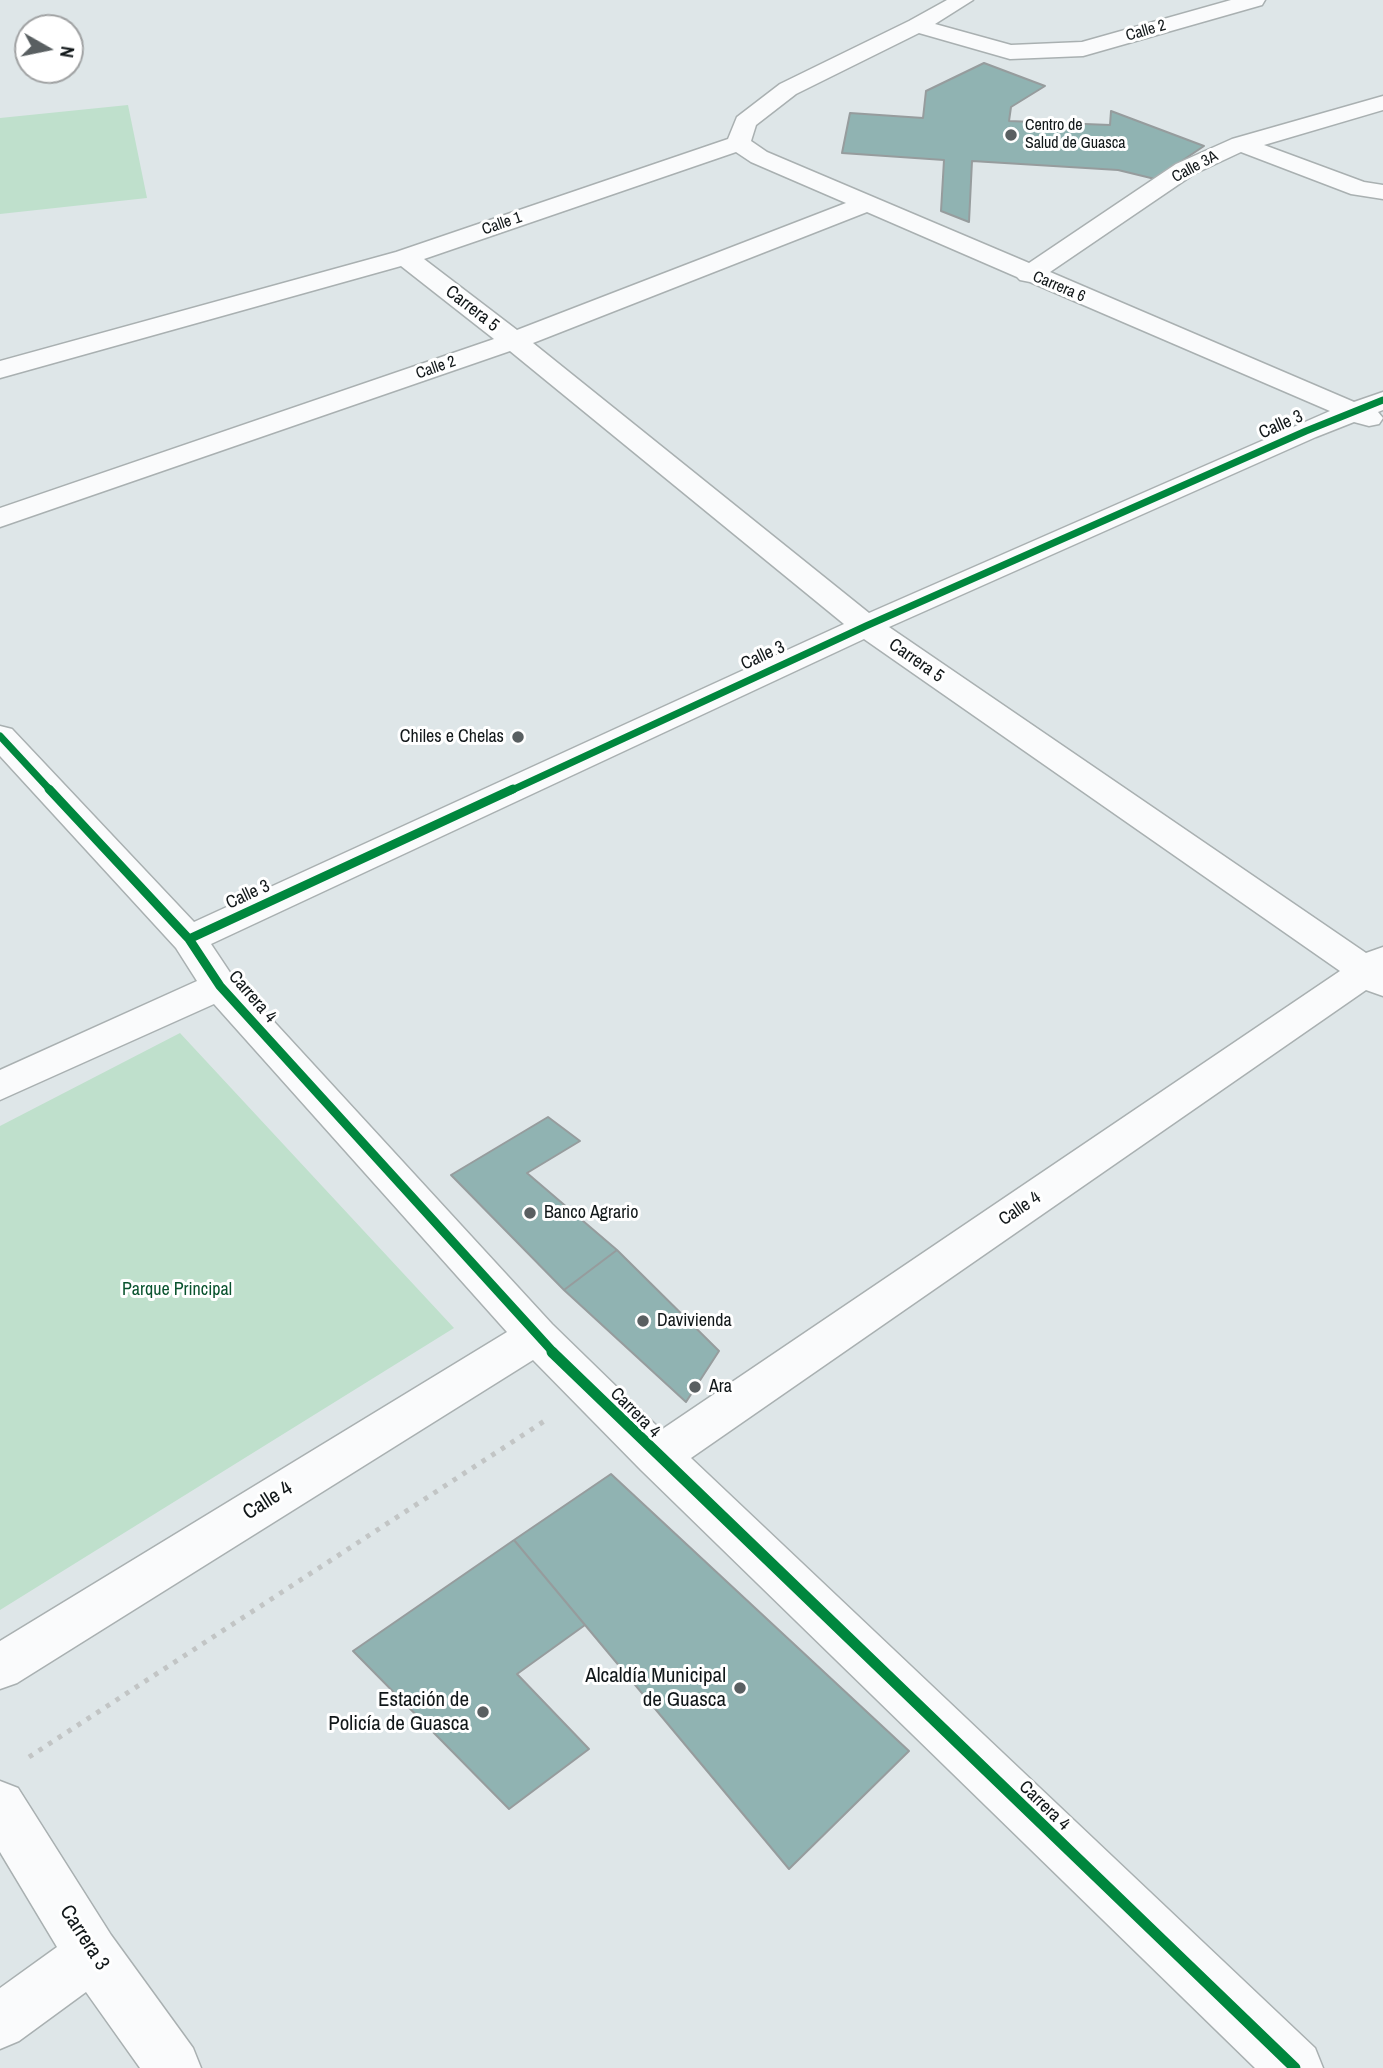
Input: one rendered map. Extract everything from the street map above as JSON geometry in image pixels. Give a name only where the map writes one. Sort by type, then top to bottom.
[{"type":"street","points":[[739,143],[745,122],[788,89],[918,26],[961,0]]},
{"type":"street","name":"Calle 2","points":[[1036,53],[1055,37],[1184,0]]},
{"type":"street","name":"Calle 2","points":[[918,26],[1010,52],[1083,50],[1254,0]]},
{"type":"street","name":"Calle 3A","points":[[1029,275],[1185,170],[1240,144],[1383,103]]},
{"type":"street","name":"Carrera 6","points":[[739,143],[759,157],[1029,275],[1373,412]]},
{"type":"street","name":"Calle 1","points":[[0,370],[405,257],[739,143]]},
{"type":"street","points":[[1240,144],[1360,189],[1383,192]]},
{"type":"street","name":"Calle 2","points":[[0,518],[514,341],[866,204]]},
{"type":"street","name":"Carrera 5","points":[[405,257],[514,341],[866,626],[1378,972]]},
{"type":"street","name":"Calle 3","points":[[189,939],[866,626],[1373,412]]},
{"type":"street","name":"Carrera 4","points":[[0,736],[189,939],[220,986],[537,1336],[657,1457],[1295,2068]]},
{"type":"street","name":"Calle 4","points":[[657,1457],[1378,972]]},
{"type":"street","points":[[0,1086],[220,986]]},
{"type":"street","name":"Calle 4","points":[[0,1667],[537,1336]]},
{"type":"street","name":"Carrera 3","points":[[12,1783],[92,1954],[173,2068]]},
{"type":"street","points":[[0,2022],[92,1954]]},
{"type":"path","points":[[12,1783],[591,1391]]},
{"type":"green space","points":[[128,105],[147,198],[0,214],[0,118]]},
{"type":"green space","name":"Parque Principal","points":[[180,1033],[454,1328],[0,1610],[0,1126]]},
{"type":"building","name":"Centro de Salud de Guasca","points":[[984,63],[1045,86],[1011,107],[1009,121],[1110,125],[1111,111],[1204,146],[1155,179],[1118,170],[972,161],[969,222],[941,211],[944,160],[842,153],[850,113],[923,118],[926,91]]},
{"type":"building","name":"Banco Agrario","points":[[548,1117],[580,1141],[527,1173],[617,1250],[564,1290],[451,1175]]},
{"type":"building","name":"Davivienda","points":[[617,1250],[719,1351],[686,1402],[564,1290]]},
{"type":"building","name":"Alcaldía Municipal de Guasca","points":[[611,1474],[909,1751],[789,1869],[514,1540]]},
{"type":"building","name":"Estación de Policía de Guasca","points":[[514,1540],[585,1625],[517,1674],[589,1749],[509,1809],[353,1651]]},
{"type":"cycle path","points":[[189,939],[866,626],[1306,431],[1383,400]]},
{"type":"cycle path","points":[[0,736],[189,939],[220,986],[537,1336],[1295,2068]]},
{"type":"place","name":"Centro de Salud de Guasca","points":[[1011,135]]},
{"type":"place","name":"Chiles e Chelas","points":[[518,737]]},
{"type":"place","name":"Banco Agrario","points":[[530,1213]]},
{"type":"place","name":"Davivienda","points":[[643,1321]]},
{"type":"place","name":"Ara","points":[[695,1387]]},
{"type":"place","name":"Alcaldía Municipal de Guasca","points":[[740,1688]]},
{"type":"place","name":"Estación de Policía de Guasca","points":[[483,1712]]}]
